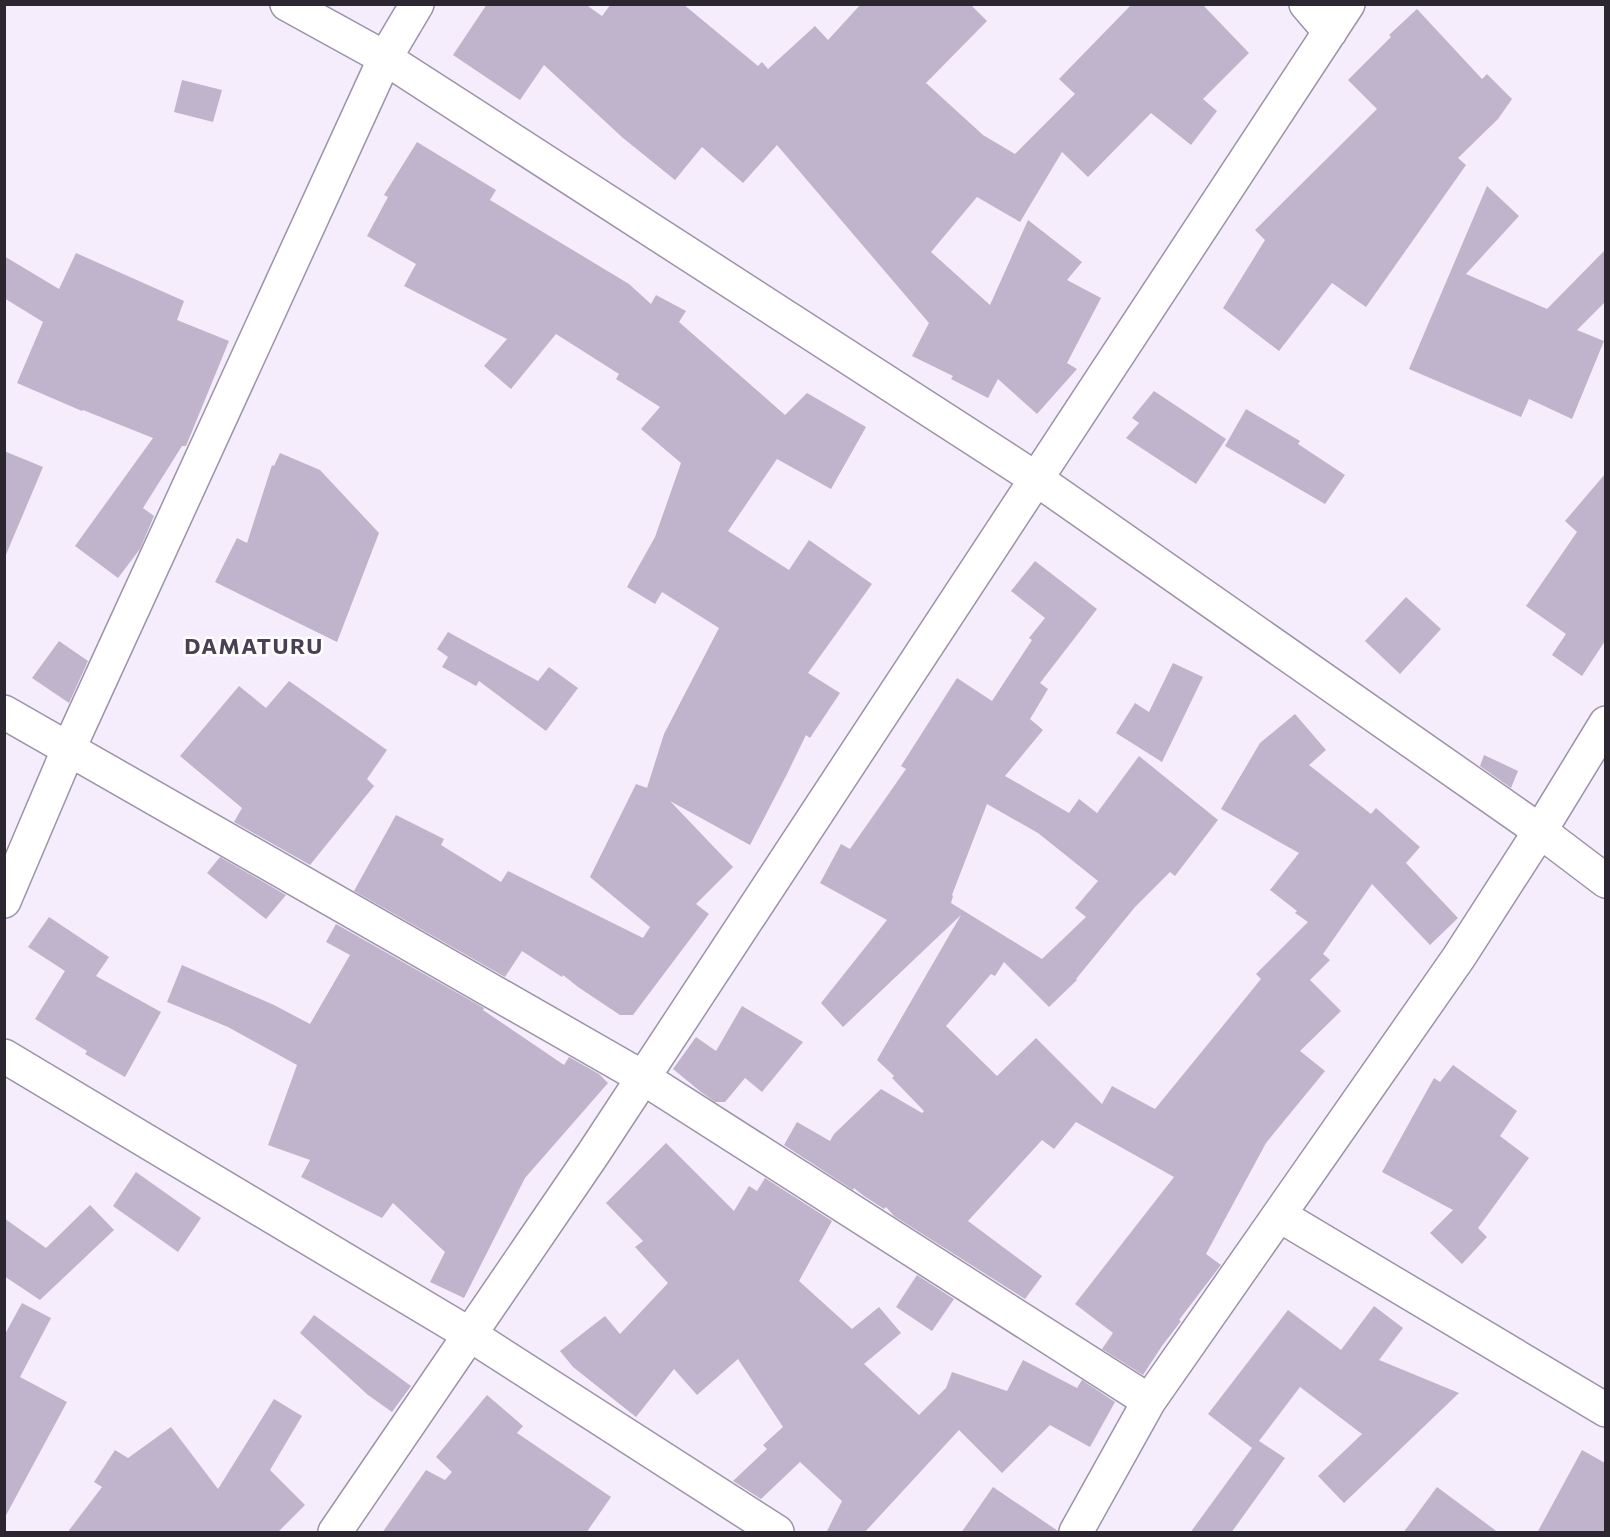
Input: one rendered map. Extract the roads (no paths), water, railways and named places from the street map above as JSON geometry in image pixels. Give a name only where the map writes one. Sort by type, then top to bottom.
[{"type":"street","points":[[287,4],[385,58],[1035,478],[1540,831],[1605,880]]},
{"type":"street","points":[[4,901],[69,748],[385,58],[417,4]]},
{"type":"street","points":[[1306,4],[1330,32]]},
{"type":"street","points":[[334,1533],[592,1154],[1348,4]]},
{"type":"street","points":[[4,712],[642,1077],[1149,1401]]},
{"type":"street","points":[[1076,1533],[1149,1401],[1459,957],[1540,831],[1605,723]]},
{"type":"street","points":[[4,1056],[469,1335],[777,1533]]},
{"type":"street","points":[[1279,1215],[1605,1410]]},
{"type":"district","name":"DAMATURU","points":[[254,646]]}]
